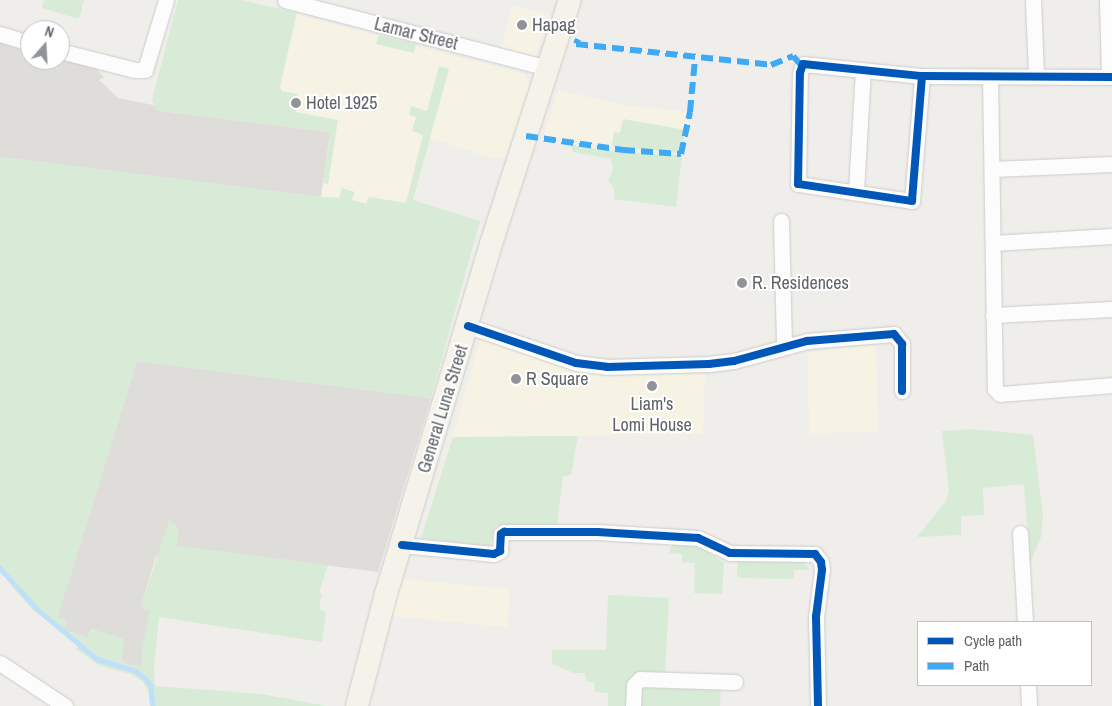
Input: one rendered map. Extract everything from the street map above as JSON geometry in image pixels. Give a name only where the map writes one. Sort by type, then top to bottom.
[{"type":"main road","name":"General Luna Street","points":[[357,706],[402,544],[570,0]]},
{"type":"street","points":[[70,53],[135,70],[145,70],[166,0]]},
{"type":"street","name":"Lamar Street","points":[[285,0],[548,68]]},
{"type":"street","points":[[1033,0],[1036,76]]},
{"type":"street","points":[[922,76],[914,198],[908,202],[798,184],[800,73],[802,66],[807,64],[922,76],[1110,76],[1107,0]]},
{"type":"street","points":[[0,34],[20,40]]},
{"type":"street","points":[[856,192],[863,71]]},
{"type":"street","points":[[990,77],[993,169],[995,389],[1000,394],[1112,385]]},
{"type":"street","points":[[993,169],[1112,164]]},
{"type":"street","points":[[782,221],[784,346]]},
{"type":"street","points":[[994,243],[1112,236]]},
{"type":"street","points":[[993,315],[1112,309]]},
{"type":"street","points":[[468,326],[514,339],[566,360],[596,367],[709,364],[734,361],[807,341],[894,334],[902,344],[902,392]]},
{"type":"street","points":[[402,544],[494,554],[500,551],[501,534],[504,532],[597,532],[698,538],[730,553],[815,554],[821,562],[822,570],[816,610],[818,706]]},
{"type":"street","points":[[1020,533],[1025,621]]},
{"type":"street","points":[[0,663],[65,706]]},
{"type":"street","points":[[633,706],[633,688],[640,679],[735,682]]},
{"type":"street","points":[[1028,686],[1029,706]]},
{"type":"shaded area","name":"Hotel 1925","points":[[178,0],[241,0],[524,74],[530,84],[505,159],[496,156],[495,159],[430,138],[412,204],[369,197],[367,204],[352,200],[342,189],[339,198],[321,197],[330,133],[153,105]]},
{"type":"shaded area","name":"Hapag","points":[[513,5],[550,15],[535,58],[500,49]]},
{"type":"shaded area","points":[[0,41],[20,46],[20,70],[70,70],[70,59],[91,64],[104,77],[99,80],[118,98],[153,105],[161,111],[330,132],[321,197],[0,157]]},
{"type":"shaded area","points":[[558,90],[622,105],[690,112],[686,130],[623,120],[620,133],[614,133],[612,146],[544,136]]},
{"type":"shaded area","points":[[481,336],[587,372],[628,375],[705,374],[703,434],[453,437]]},
{"type":"shaded area","points":[[876,345],[878,432],[809,433],[808,352]]},
{"type":"shaded area","points":[[137,361],[431,398],[378,572],[176,546],[178,527],[155,559],[141,607],[150,611],[142,666],[127,665],[122,661],[123,639],[91,629],[88,638],[64,630],[67,621],[57,618]]},
{"type":"shaded area","points":[[403,579],[510,589],[507,627],[391,616]]},
{"type":"green space","points":[[44,0],[84,0],[79,19],[42,8]]},
{"type":"green space","points":[[178,0],[241,0],[297,13],[280,86],[282,91],[297,94],[296,112],[338,120],[328,184],[323,183],[330,132],[156,110],[152,100]]},
{"type":"green space","points":[[379,35],[416,44],[414,53],[376,44]]},
{"type":"green space","points":[[439,66],[449,69],[413,200],[480,221],[431,398],[137,361],[57,618],[67,621],[64,630],[88,638],[91,629],[123,639],[122,661],[127,665],[142,666],[142,647],[150,611],[141,608],[169,520],[178,527],[177,546],[328,565],[319,593],[322,594],[319,609],[326,612],[322,642],[159,617],[154,668],[155,686],[261,694],[327,706],[150,706],[148,690],[142,681],[130,674],[100,666],[76,649],[78,646],[31,608],[0,572],[0,157],[321,197],[339,198],[342,188],[355,192],[352,200],[366,204],[369,197],[406,203],[423,135],[412,131],[416,117],[409,115],[411,106],[427,111]]},
{"type":"green space","points":[[623,119],[686,130],[680,153],[612,146],[614,132],[620,133]]},
{"type":"green space","points":[[571,145],[624,153],[682,155],[676,207],[614,199],[614,188],[608,180],[613,170],[611,159],[573,152]]},
{"type":"green space","points":[[973,429],[1033,435],[1043,515],[1041,537],[1030,563],[1024,484],[983,488],[984,515],[961,516],[961,535],[917,537],[946,501],[949,491],[942,431]]},
{"type":"green space","points":[[578,436],[571,475],[563,476],[557,526],[496,525],[489,546],[421,538],[453,437]]},
{"type":"green space","points":[[673,543],[699,546],[724,563],[722,594],[694,593],[695,563],[682,562],[682,554],[669,553]]},
{"type":"green space","points":[[738,558],[800,560],[811,570],[794,570],[794,579],[741,578],[737,576]]},
{"type":"green space","points":[[608,595],[669,598],[665,674],[630,676],[629,706],[608,706],[608,693],[595,692],[594,682],[586,681],[585,673],[574,673],[552,664],[552,650],[606,650]]},
{"type":"green space","points":[[642,688],[721,689],[720,706],[639,706]]},
{"type":"waterway","points":[[0,568],[37,609],[97,659],[136,671],[146,679],[151,686],[153,706]]},
{"type":"marked path","points":[[578,39],[576,44],[771,65],[793,56],[802,66]]},
{"type":"marked path","points":[[526,136],[623,150],[681,154],[690,112],[695,59]]},
{"type":"cycle path","points":[[922,76],[912,201],[798,184],[800,73],[803,64],[922,76],[1112,77]]},
{"type":"cycle path","points":[[468,326],[576,363],[607,367],[709,364],[734,361],[807,341],[894,334],[902,344],[902,391]]},
{"type":"cycle path","points":[[402,545],[494,554],[500,551],[501,534],[504,532],[597,532],[698,538],[730,553],[815,554],[821,562],[822,570],[816,617],[818,706]]},
{"type":"place","name":"Hapag","points":[[522,25]]},
{"type":"place","name":"Hotel 1925","points":[[296,103]]},
{"type":"place","name":"R. Residences","points":[[742,283]]},
{"type":"place","name":"R Square","points":[[516,379]]},
{"type":"place","name":"Liam's Lomi House","points":[[652,386]]}]
